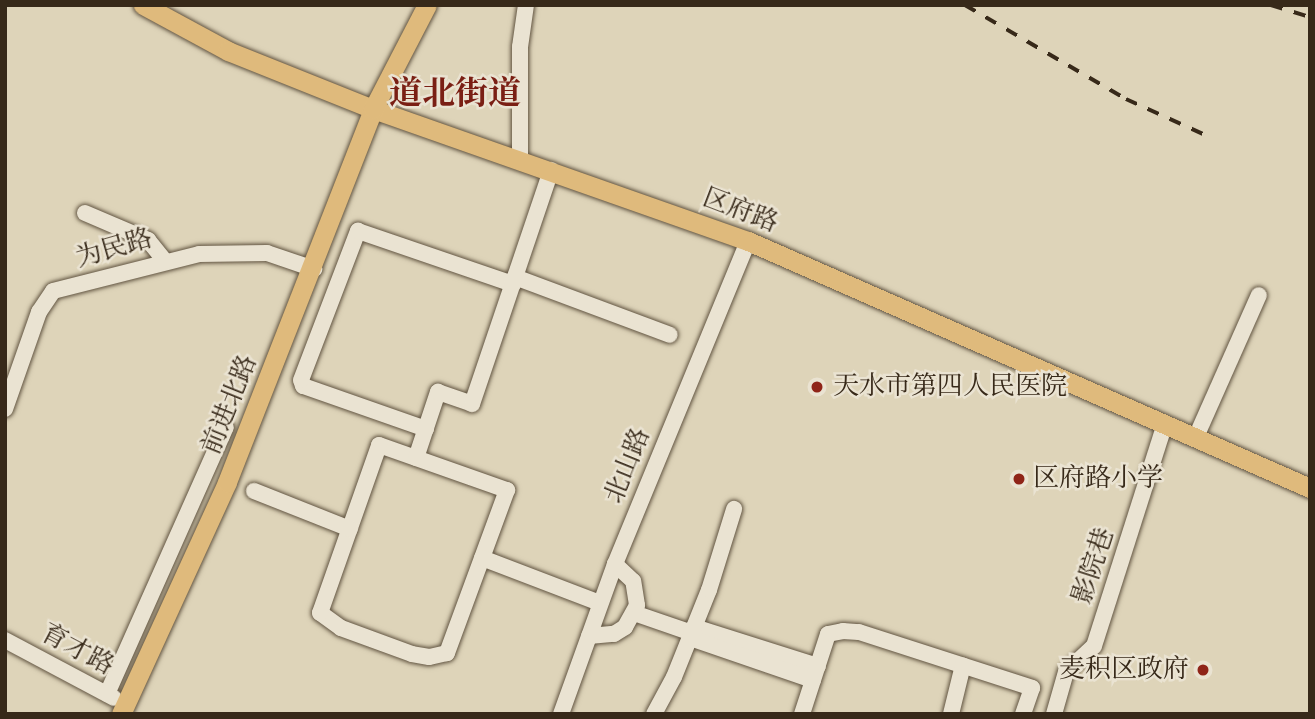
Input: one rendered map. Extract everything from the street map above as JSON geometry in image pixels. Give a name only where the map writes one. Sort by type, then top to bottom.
[{"type":"main road","name":"区府路","points":[[143,5],[228,51],[373,109],[748,241],[1310,488]]},
{"type":"main road","name":"前进北路","points":[[123,709],[227,482],[314,269],[373,109],[427,5]]},
{"type":"street","points":[[520,160],[520,47],[526,5]]},
{"type":"street","points":[[416,458],[438,392],[472,404],[551,170]]},
{"type":"street","points":[[85,213],[148,240],[164,260]]},
{"type":"street","points":[[426,429],[303,386],[358,231],[514,280],[670,335]]},
{"type":"street","name":"北山路","points":[[561,714],[615,564],[748,241]]},
{"type":"street","name":"为民路","points":[[5,409],[39,312],[53,291],[164,260],[267,253],[314,269]]},
{"type":"street","points":[[1196,437],[1259,295]]},
{"type":"street","name":"影院巷","points":[[1054,714],[1066,672],[1094,646],[1166,424]]},
{"type":"street","points":[[107,694],[226,426]]},
{"type":"street","points":[[379,445],[507,490],[447,653],[429,657],[412,653],[341,628],[320,613],[350,528],[379,445]]},
{"type":"street","points":[[205,473],[227,482]]},
{"type":"street","points":[[254,491],[350,528]]},
{"type":"street","points":[[654,714],[692,632],[734,509]]},
{"type":"street","points":[[482,558],[600,603]]},
{"type":"street","points":[[589,636],[614,634],[634,613],[637,593],[633,581],[615,564]]},
{"type":"street","points":[[634,613],[815,673]]},
{"type":"street","points":[[802,714],[828,634],[843,631],[859,632],[1032,688],[1023,714]]},
{"type":"street","name":"育才路","points":[[5,640],[107,694],[123,709]]},
{"type":"street","points":[[951,714],[963,664]]},
{"type":"railway","points":[[965,5],[1126,99],[1203,134]]},
{"type":"railway","points":[[1271,5],[1310,17]]},
{"type":"place","name":"天水市第四人民医院","points":[[817,387]]},
{"type":"place","name":"区府路小学","points":[[1019,479]]},
{"type":"place","name":"麦积区政府","points":[[1203,670]]},
{"type":"district","name":"道北街道","points":[[455,95]]}]
